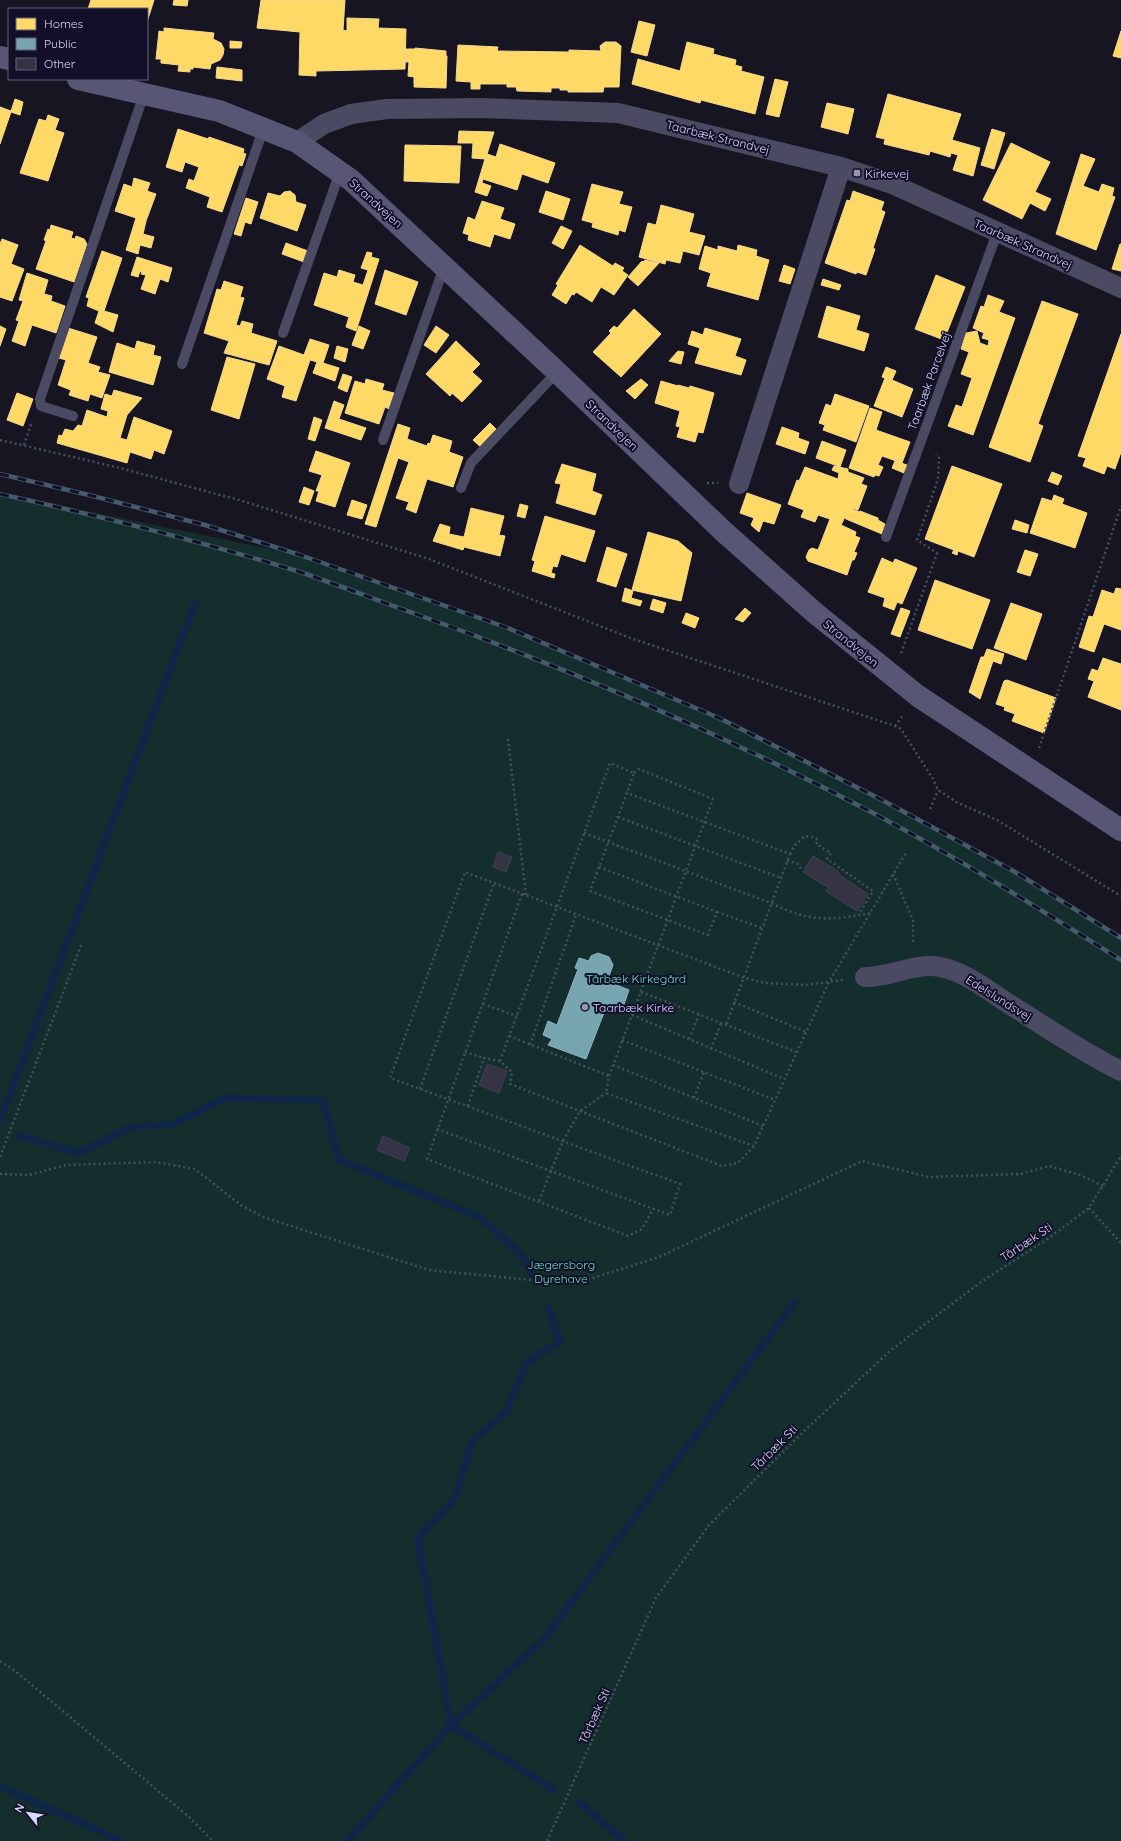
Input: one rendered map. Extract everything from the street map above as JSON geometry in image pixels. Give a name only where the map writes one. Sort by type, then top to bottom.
[{"type":"main road","name":"Strandvejen","points":[[82,80],[219,111],[264,127],[297,142],[340,172],[351,180],[557,372],[723,531],[815,614],[918,696],[1121,830]]},
{"type":"street","name":"Taarbæk Strandvej","points":[[297,142],[324,124],[351,114],[387,109],[482,108],[618,113],[841,167],[892,184],[1121,288]]},
{"type":"street","points":[[739,484],[841,167]]},
{"type":"street","name":"Edelslundsvej","points":[[865,978],[877,978],[914,968],[939,967],[964,975],[1078,1048],[1121,1071]]},
{"type":"lane","points":[[73,416],[41,406],[40,399],[144,94]]},
{"type":"lane","points":[[182,364],[264,127]]},
{"type":"lane","points":[[283,333],[340,172]]},
{"type":"lane","name":"Taarbæk Parcelvej","points":[[886,537],[997,233]]},
{"type":"lane","points":[[383,440],[444,267]]},
{"type":"lane","points":[[461,488],[471,463],[557,372]]},
{"type":"path","points":[[24,445],[32,420],[41,406]]},
{"type":"path","points":[[0,440],[239,500],[429,559],[633,639],[895,726],[901,729],[933,779],[938,790],[958,803],[997,820],[1121,896]]},
{"type":"path","points":[[890,675],[904,645],[937,553],[917,540],[938,478],[939,458],[921,440]]},
{"type":"path","points":[[1028,769],[1041,743],[1121,506]]},
{"type":"path","points":[[508,740],[526,896]]},
{"type":"path","points":[[500,1061],[610,763],[634,773]]},
{"type":"path","points":[[539,1201],[552,1172],[563,1141],[580,1111],[606,1093],[609,1076],[622,1040],[632,1016],[667,920],[676,897],[685,871],[713,799],[639,769],[634,773],[590,891],[667,920],[708,935],[717,912]]},
{"type":"path","points":[[930,809],[938,790]]},
{"type":"path","points":[[627,793],[790,854]]},
{"type":"path","points":[[618,817],[781,878]]},
{"type":"path","points":[[584,834],[771,903],[792,914],[828,920],[870,913]]},
{"type":"path","points":[[726,1025],[742,977],[790,854],[795,845],[805,836],[813,837],[818,840],[816,844],[830,853],[827,859],[873,891],[859,915]]},
{"type":"path","points":[[465,1052],[500,1061],[512,1072],[510,1084],[722,1166],[738,1163],[754,1146],[829,982],[907,851]]},
{"type":"path","points":[[788,861],[797,863],[802,870]]},
{"type":"path","points":[[599,868],[762,928]]},
{"type":"path","points":[[437,1129],[670,1215],[680,1184],[390,1078],[466,872],[742,977],[765,983],[805,985],[829,982]]},
{"type":"path","points":[[893,874],[913,920],[914,968]]},
{"type":"path","points":[[420,1089],[494,883]]},
{"type":"path","points":[[522,894],[427,1159],[628,1236],[642,1229],[653,1209]]},
{"type":"path","points":[[530,1045],[576,915]]},
{"type":"path","points":[[0,1157],[82,943]]},
{"type":"path","points":[[641,992],[796,1052]]},
{"type":"path","points":[[734,1002],[806,1032]]},
{"type":"path","points":[[483,1004],[516,1016]]},
{"type":"path","points":[[689,1039],[699,1015]]},
{"type":"path","points":[[632,1016],[784,1079]]},
{"type":"path","points":[[711,1049],[721,1023]]},
{"type":"path","points":[[509,1036],[609,1076]]},
{"type":"path","points":[[622,1040],[775,1100]]},
{"type":"path","points":[[468,1106],[484,1058]]},
{"type":"path","points":[[613,1065],[763,1126]]},
{"type":"path","points":[[694,1098],[704,1072]]},
{"type":"path","points":[[606,1093],[754,1146]]},
{"type":"path","name":"Tårbæk Sti","points":[[547,1841],[656,1598],[709,1525],[800,1435],[891,1350],[981,1282],[1046,1240],[1089,1208],[1121,1156]]},
{"type":"path","points":[[0,1174],[29,1175],[66,1165],[156,1162],[195,1169],[242,1206],[266,1218],[429,1270],[574,1284],[659,1257],[862,1161],[929,1177],[1021,1174],[1049,1166],[1080,1175],[1103,1186]]},
{"type":"path","points":[[1089,1208],[1121,1243]]},
{"type":"path","points":[[0,1661],[20,1675],[189,1817],[213,1841]]},
{"type":"green space","name":"Jægersborg Dyrehave","points":[[0,493],[300,555],[508,628],[719,718],[882,800],[1015,872],[1121,938],[1121,1841],[0,1841]]},
{"type":"building: Homes","points":[[91,0],[154,0],[148,19],[148,8],[88,8]]},
{"type":"building: Homes","points":[[174,0],[188,0],[187,6],[173,5]]},
{"type":"building: Homes","points":[[261,0],[345,0],[343,30],[347,31],[347,18],[379,19],[378,28],[406,29],[405,69],[316,71],[316,76],[299,75],[300,32],[257,28]]},
{"type":"building: Homes","points":[[639,21],[655,25],[647,56],[631,52]]},
{"type":"building: Homes","points":[[164,28],[214,33],[213,39],[221,43],[224,49],[223,55],[220,60],[211,64],[210,69],[193,67],[193,69],[190,69],[190,72],[178,71],[179,65],[161,63],[161,59],[156,59],[159,31],[164,32]]},
{"type":"building: Homes","points":[[1121,31],[1121,58],[1113,56]]},
{"type":"building: Homes","points":[[230,41],[242,42],[241,48],[230,48]]},
{"type":"building: Homes","points":[[605,42],[616,42],[621,46],[619,87],[604,87],[603,92],[568,92],[568,90],[560,90],[560,88],[551,88],[551,92],[517,91],[516,87],[507,87],[507,84],[480,84],[480,89],[471,89],[471,82],[456,81],[458,45],[498,47],[497,51],[569,52],[569,50],[601,51],[600,46]]},
{"type":"building: Homes","points":[[687,42],[714,49],[713,54],[736,60],[735,65],[742,67],[741,71],[764,77],[755,114],[701,100],[700,103],[632,84],[638,59],[680,71]]},
{"type":"building: Homes","points":[[415,48],[446,51],[446,88],[414,87],[414,77],[408,76],[409,62],[405,62],[406,49]]},
{"type":"building: Homes","points":[[217,67],[242,70],[242,81],[216,78]]},
{"type":"building: Homes","points":[[775,79],[788,82],[779,117],[766,114]]},
{"type":"building: Homes","points":[[888,94],[961,114],[952,140],[980,148],[973,176],[953,170],[958,155],[951,153],[950,157],[930,151],[929,155],[884,144],[885,139],[876,137]]},
{"type":"building: Homes","points":[[15,99],[23,102],[20,115],[11,112],[0,144],[0,107],[11,111]]},
{"type":"building: Homes","points":[[827,103],[854,109],[848,134],[821,127]]},
{"type":"building: Homes","points":[[48,115],[59,119],[55,130],[64,133],[48,181],[20,173],[39,119],[46,121]]},
{"type":"building: Homes","points":[[178,129],[208,139],[209,137],[244,149],[243,153],[246,154],[242,166],[239,165],[222,212],[207,207],[210,197],[186,188],[189,179],[194,181],[199,167],[185,162],[182,172],[166,167]]},
{"type":"building: Homes","points":[[992,129],[1005,133],[994,169],[981,165]]},
{"type":"building: Homes","points":[[459,131],[494,132],[487,154],[496,157],[500,144],[555,163],[548,183],[522,174],[517,190],[483,179],[482,183],[491,186],[487,196],[475,192],[485,159],[472,158],[473,143],[458,143]]},
{"type":"building: Homes","points":[[1011,143],[1050,162],[1035,192],[1051,199],[1045,211],[1030,203],[1022,219],[983,200]]},
{"type":"building: Homes","points":[[405,145],[461,146],[459,183],[404,181]]},
{"type":"building: Homes","points":[[1081,154],[1095,159],[1083,186],[1099,192],[1102,184],[1114,188],[1112,196],[1115,197],[1096,250],[1056,234]]},
{"type":"building: Homes","points":[[134,178],[150,183],[147,191],[156,194],[143,234],[154,237],[151,248],[140,245],[138,254],[126,250],[136,218],[115,211],[124,184],[132,187]]},
{"type":"building: Homes","points":[[592,184],[623,192],[619,204],[632,207],[625,232],[619,230],[618,235],[592,227],[593,223],[582,220]]},
{"type":"building: Homes","points":[[290,191],[295,195],[296,202],[306,205],[297,231],[260,218],[268,193],[280,196],[284,192]]},
{"type":"building: Homes","points":[[546,191],[570,199],[563,220],[539,212]]},
{"type":"building: Homes","points":[[853,191],[884,202],[881,210],[885,212],[866,275],[857,272],[856,274],[825,263],[847,200],[850,201]]},
{"type":"building: Homes","points":[[246,198],[258,202],[251,224],[245,222],[241,236],[234,234]]},
{"type":"building: Homes","points":[[482,201],[504,208],[500,219],[515,224],[510,239],[494,234],[490,247],[468,240],[469,235],[463,233],[468,217],[475,220]]},
{"type":"building: Homes","points":[[661,205],[694,214],[689,232],[705,236],[699,255],[683,251],[680,263],[666,260],[665,264],[639,257],[648,223],[656,225]]},
{"type":"building: Homes","points":[[51,225],[73,232],[71,238],[75,239],[76,236],[84,239],[87,244],[74,282],[36,269],[46,241],[44,240],[48,229],[50,230]]},
{"type":"building: Homes","points":[[561,226],[572,231],[563,249],[552,243]]},
{"type":"building: Homes","points":[[2,239],[18,245],[11,264],[24,269],[12,301],[0,297],[0,244]]},
{"type":"building: Homes","points":[[286,243],[308,251],[304,262],[282,254]]},
{"type":"building: Homes","points":[[1121,244],[1121,271],[1112,269]]},
{"type":"building: Homes","points":[[580,245],[613,266],[615,263],[624,268],[622,271],[628,275],[614,295],[601,287],[592,302],[576,292],[574,295],[572,294],[566,304],[552,295],[558,285],[556,284]]},
{"type":"building: Homes","points":[[738,245],[757,250],[756,256],[769,260],[758,300],[707,286],[711,273],[699,269],[705,246],[718,250],[718,246],[737,251]]},
{"type":"building: Homes","points":[[102,251],[122,258],[104,311],[118,315],[113,332],[95,323],[99,311],[87,306],[89,298],[86,297]]},
{"type":"building: Homes","points":[[367,252],[372,253],[371,257],[379,259],[356,331],[346,327],[349,317],[314,305],[324,273],[337,277],[339,270],[355,275],[353,282],[363,285],[368,270],[361,268]]},
{"type":"building: Homes","points":[[137,257],[172,268],[168,282],[160,279],[155,294],[141,289],[146,275],[141,274],[142,272],[140,271],[138,277],[131,275]]},
{"type":"building: Homes","points":[[645,260],[659,263],[638,286],[628,277],[642,261],[643,262]]},
{"type":"building: Homes","points":[[784,265],[795,269],[790,284],[779,281]]},
{"type":"building: Homes","points":[[385,270],[418,282],[406,315],[375,304]]},
{"type":"building: Homes","points":[[27,273],[48,280],[44,294],[52,296],[51,301],[65,306],[56,333],[32,325],[25,346],[12,341],[19,321],[16,320],[23,301],[19,300]]},
{"type":"building: Homes","points":[[936,275],[965,287],[944,340],[915,329]]},
{"type":"building: Homes","points":[[823,279],[841,285],[839,290],[821,285]]},
{"type":"building: Homes","points":[[224,281],[243,287],[240,297],[244,298],[236,325],[240,326],[242,321],[253,324],[251,333],[277,341],[269,365],[224,353],[229,341],[204,333],[217,289],[221,290]]},
{"type":"building: Homes","points":[[988,295],[1004,301],[999,312],[1015,318],[973,435],[948,426],[956,405],[962,407],[972,378],[961,374],[969,352],[961,349],[966,333],[977,331],[980,343],[988,346],[989,340],[982,338],[984,333],[973,328],[981,306],[984,307]]},
{"type":"building: Homes","points":[[1042,301],[1078,314],[1038,424],[1043,426],[1030,462],[989,447]]},
{"type":"building: Homes","points":[[827,306],[860,316],[856,330],[869,334],[864,351],[818,337]]},
{"type":"building: Homes","points":[[634,309],[661,334],[621,377],[593,352],[611,333],[609,331],[614,326],[617,328]]},
{"type":"building: Homes","points":[[0,326],[6,329],[0,346]]},
{"type":"building: Homes","points":[[359,326],[370,331],[363,349],[352,345]]},
{"type":"building: Homes","points":[[436,326],[449,335],[436,353],[424,345]]},
{"type":"building: Homes","points":[[68,328],[97,337],[88,363],[100,367],[98,372],[110,375],[102,398],[90,394],[88,401],[69,395],[71,390],[58,385],[66,360],[59,358]]},
{"type":"building: Homes","points":[[705,328],[741,339],[735,356],[746,360],[741,375],[695,363],[700,348],[688,344],[692,331],[703,335]]},
{"type":"building: Homes","points":[[1121,334],[1121,452],[1115,469],[1107,466],[1104,474],[1083,466],[1086,458],[1078,456]]},
{"type":"building: Homes","points":[[310,339],[329,345],[323,363],[339,368],[335,381],[313,373],[317,362],[310,360],[296,401],[282,397],[285,386],[267,379],[279,346],[304,355]]},
{"type":"building: Homes","points":[[137,341],[155,346],[153,355],[161,357],[153,385],[109,372],[117,343],[135,349]]},
{"type":"building: Homes","points":[[456,341],[480,364],[472,372],[482,381],[462,402],[452,393],[450,396],[426,374]]},
{"type":"building: Homes","points":[[337,346],[348,349],[345,362],[334,358]]},
{"type":"building: Homes","points":[[678,351],[684,352],[681,364],[669,361]]},
{"type":"building: Homes","points":[[227,357],[255,364],[239,419],[211,410]]},
{"type":"building: Homes","points":[[886,367],[896,371],[892,380],[913,389],[902,417],[874,406],[885,378],[882,377]]},
{"type":"building: Homes","points":[[343,374],[352,377],[347,392],[338,388]]},
{"type":"building: Homes","points":[[366,379],[384,384],[382,390],[394,393],[389,409],[385,407],[379,424],[345,413],[355,381],[365,384]]},
{"type":"building: Homes","points":[[641,379],[648,385],[635,399],[626,391]]},
{"type":"building: Homes","points":[[661,381],[689,388],[690,386],[714,393],[703,433],[698,432],[695,442],[677,437],[680,427],[676,426],[680,411],[655,403]]},
{"type":"building: Homes","points":[[114,390],[142,398],[127,415],[120,438],[127,440],[134,417],[172,431],[164,454],[154,450],[151,459],[130,452],[127,463],[57,443],[59,435],[62,436],[65,429],[73,431],[78,425],[82,426],[87,410],[107,417],[108,411],[101,409],[105,394],[112,396]]},
{"type":"building: Homes","points":[[17,393],[33,399],[23,426],[7,420]]},
{"type":"building: Homes","points":[[835,394],[869,406],[856,442],[823,430],[825,425],[819,423],[826,404],[831,406]]},
{"type":"building: Homes","points":[[334,401],[344,405],[339,419],[366,428],[361,440],[325,428]]},
{"type":"building: Homes","points":[[870,408],[882,412],[876,430],[910,442],[902,463],[882,456],[878,465],[883,467],[879,476],[875,475],[874,477],[849,468]]},
{"type":"building: Homes","points":[[314,417],[322,420],[315,441],[308,439]]},
{"type":"building: Homes","points":[[490,423],[499,432],[483,449],[473,440]]},
{"type":"building: Homes","points":[[398,424],[410,428],[407,439],[427,446],[428,443],[430,444],[433,435],[452,441],[449,452],[463,457],[453,487],[427,479],[416,513],[406,509],[409,502],[396,498],[409,462],[398,458],[376,527],[365,524]]},
{"type":"building: Homes","points":[[782,427],[799,433],[798,438],[809,442],[805,454],[776,444]]},
{"type":"building: Homes","points":[[822,441],[846,450],[840,467],[816,458]]},
{"type":"building: Homes","points":[[316,451],[350,463],[335,507],[316,501],[319,491],[316,491],[322,475],[309,471]]},
{"type":"building: Homes","points":[[895,461],[907,465],[904,473],[892,468]]},
{"type":"building: Homes","points":[[562,464],[596,474],[592,491],[602,495],[595,515],[556,503],[561,484],[555,483]]},
{"type":"building: Homes","points":[[834,466],[848,469],[848,472],[864,478],[861,484],[867,486],[858,510],[852,509],[878,518],[878,520],[885,524],[882,534],[846,519],[845,517],[841,525],[856,532],[855,536],[860,538],[854,552],[857,553],[854,560],[852,560],[847,575],[808,561],[806,557],[809,550],[812,548],[818,550],[830,519],[818,515],[815,522],[801,517],[804,510],[788,504],[797,480],[799,481],[805,467],[838,479],[839,473],[832,470]]},
{"type":"building: Homes","points":[[952,466],[1002,484],[974,557],[958,551],[957,555],[952,553],[954,550],[925,539]]},
{"type":"building: Homes","points":[[1052,472],[1062,476],[1058,485],[1048,481]]},
{"type":"building: Homes","points":[[304,487],[314,491],[309,505],[299,502]]},
{"type":"building: Homes","points":[[747,493],[781,505],[774,524],[763,521],[759,532],[751,525],[754,518],[740,513]]},
{"type":"building: Homes","points":[[1054,495],[1064,499],[1062,504],[1087,513],[1075,548],[1030,533],[1042,498],[1052,501]]},
{"type":"building: Homes","points":[[352,500],[367,505],[362,519],[347,515]]},
{"type":"building: Homes","points":[[520,504],[528,506],[525,518],[517,516]]},
{"type":"building: Homes","points":[[471,508],[504,516],[499,535],[505,536],[500,556],[464,547],[463,550],[433,541],[440,524],[450,527],[449,534],[464,537]]},
{"type":"building: Homes","points":[[545,516],[595,531],[585,562],[561,554],[557,567],[553,566],[551,573],[555,574],[554,578],[532,571],[535,561],[532,560]]},
{"type":"building: Homes","points":[[1015,520],[1029,525],[1027,533],[1012,529]]},
{"type":"building: Homes","points":[[648,532],[678,541],[692,553],[681,601],[632,590]]},
{"type":"building: Homes","points":[[607,547],[627,554],[616,587],[597,581]]},
{"type":"building: Homes","points":[[1025,550],[1038,554],[1030,576],[1017,572]]},
{"type":"building: Homes","points":[[882,558],[893,563],[895,559],[917,568],[902,604],[897,602],[894,610],[883,606],[885,598],[868,592]]},
{"type":"building: Homes","points":[[935,580],[990,600],[972,649],[918,630]]},
{"type":"building: Homes","points":[[625,588],[633,591],[631,598],[642,601],[640,606],[622,601]]},
{"type":"building: Homes","points":[[1116,588],[1121,589],[1121,630],[1104,624],[1094,652],[1079,647],[1089,616],[1093,617],[1102,590],[1114,594]]},
{"type":"building: Homes","points":[[653,599],[666,603],[663,613],[650,609]]},
{"type":"building: Homes","points":[[1011,603],[1042,614],[1026,660],[994,648]]},
{"type":"building: Homes","points":[[745,608],[751,613],[743,622],[735,619]]},
{"type":"building: Homes","points":[[901,608],[910,611],[900,637],[891,634]]},
{"type":"building: Homes","points":[[686,613],[699,618],[695,628],[682,623]]},
{"type":"building: Homes","points":[[987,649],[1004,654],[1001,664],[993,661],[980,699],[969,692],[981,657],[984,657]]},
{"type":"building: Homes","points":[[1103,658],[1121,664],[1121,710],[1088,697],[1094,681],[1088,679],[1092,669],[1098,671]]},
{"type":"building: Homes","points":[[1007,680],[1056,698],[1044,733],[1012,721],[1015,714],[1004,710],[1005,707],[996,704],[1004,681]]},
{"type":"building: Public","name":"Taarbæk Kirke","points":[[598,953],[609,957],[613,965],[608,979],[615,982],[614,984],[629,990],[622,1010],[607,1005],[586,1059],[548,1045],[552,1039],[543,1035],[548,1021],[557,1025],[578,969],[575,968],[579,958],[589,961],[591,956]]},
{"type":"building: Other","points":[[498,852],[512,857],[506,872],[493,867]]},
{"type":"building: Other","points":[[813,856],[839,872],[838,874],[868,894],[857,911],[826,891],[829,888],[803,872]]},
{"type":"building: Other","points":[[487,1064],[507,1071],[499,1093],[479,1085]]},
{"type":"building: Other","points":[[383,1136],[410,1148],[404,1161],[377,1150]]},
{"type":"waterway","points":[[0,1121],[195,603]]},
{"type":"waterway","points":[[20,1136],[79,1153],[129,1128],[173,1124],[225,1098],[323,1100],[339,1160],[480,1217],[521,1255],[532,1274]]},
{"type":"waterway","points":[[347,1841],[451,1725],[544,1639],[795,1302]]},
{"type":"waterway","points":[[548,1308],[560,1342],[527,1362],[506,1412],[472,1442],[455,1499],[418,1538],[451,1725],[554,1790]]},
{"type":"waterway","points":[[2,1787],[121,1841]]},
{"type":"waterway","points":[[579,1802],[625,1841]]},
{"type":"railway","points":[[0,474],[205,525],[300,555],[508,628],[719,718],[882,800],[1015,872],[1121,938]]},
{"type":"railway","points":[[0,494],[75,511],[223,549],[297,571],[481,638],[595,683],[764,758],[873,813],[967,866],[1121,960]]},
{"type":"place","name":"Kirkevej","points":[[857,173]]},
{"type":"place","name":"Taarbæk Kirke","points":[[585,1007]]},
{"type":"park label","name":"Tårbæk Kirkegård","points":[[636,978]]}]
